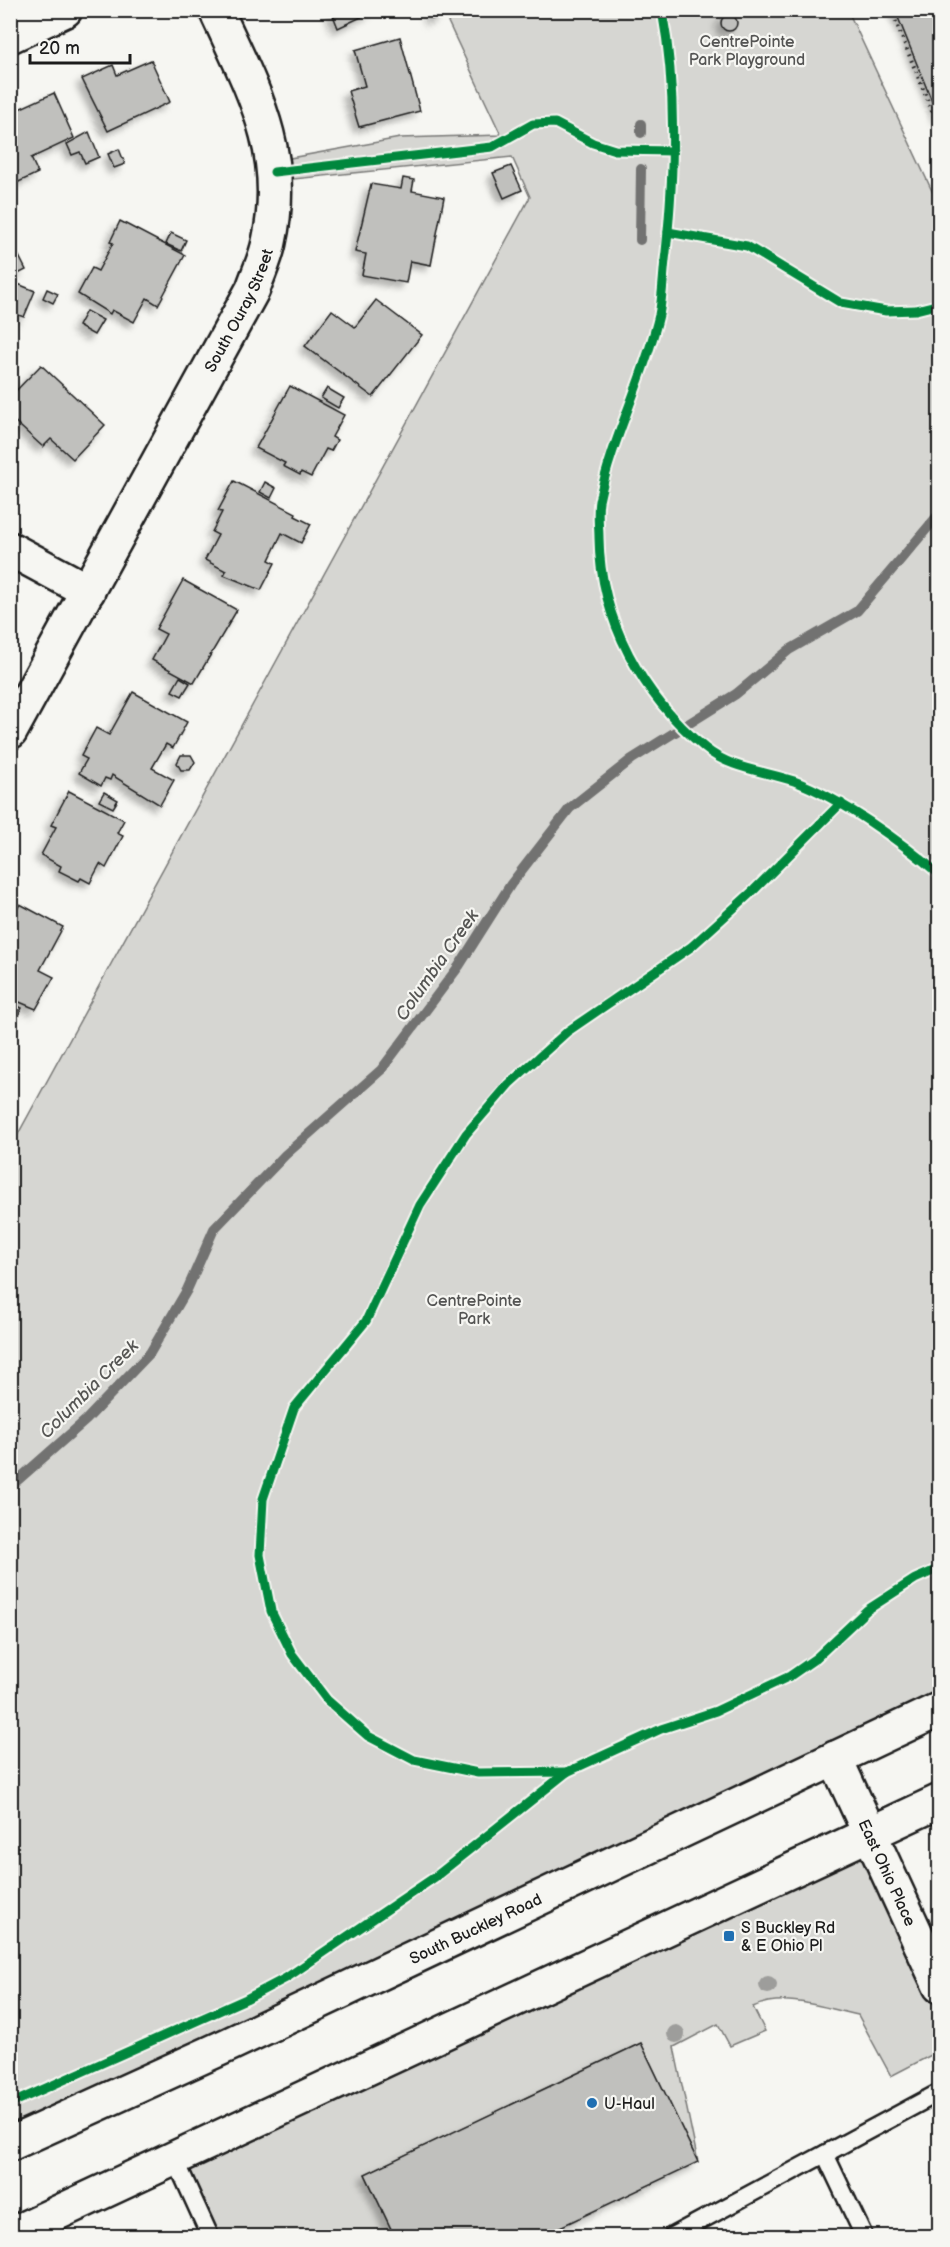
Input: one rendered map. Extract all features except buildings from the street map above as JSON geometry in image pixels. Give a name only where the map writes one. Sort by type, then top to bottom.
[{"type":"main road","points":[[10,36],[65,10]]},
{"type":"main road","name":"South Ouray Street","points":[[10,732],[253,289],[269,243],[275,209],[274,172],[263,114],[216,10]]},
{"type":"main road","points":[[10,549],[88,591]]},
{"type":"main road","name":"South Buckley Road","points":[[10,2144],[228,2045],[939,1709]]},
{"type":"main road","name":"East Ohio Place","points":[[835,1758],[939,1986]]},
{"type":"main road","points":[[10,2235],[939,1801]]},
{"type":"lane","points":[[672,2236],[939,2092]]},
{"type":"lane","points":[[825,2154],[864,2236]]},
{"type":"lane","points":[[175,2159],[210,2236]]},
{"type":"path","points":[[662,10],[671,92],[673,151],[668,232],[659,315],[598,503],[599,555],[605,592],[615,625],[634,667],[662,703],[706,750],[759,773],[793,781],[841,803],[939,875]]},
{"type":"path","points":[[891,10],[939,130]]},
{"type":"path","points":[[274,172],[492,147],[532,124],[555,123],[593,143],[615,150],[673,151]]},
{"type":"path","points":[[668,232],[747,246],[841,303],[886,311],[909,311],[939,304]]},
{"type":"path","points":[[567,1772],[478,1773],[414,1760],[369,1736],[327,1700],[292,1654],[271,1611],[260,1555],[263,1499],[294,1408],[366,1321],[420,1205],[466,1134],[509,1084],[568,1031],[691,946],[754,890],[841,803]]},
{"type":"green space","name":"CentrePointe Park","points":[[443,11],[848,11],[940,208],[939,1709],[11,2144],[11,1147],[530,197],[512,157],[274,181],[274,161],[400,138],[501,135]]},
{"type":"green space","points":[[870,1834],[939,1986],[939,2051],[891,2076],[858,2015],[819,2005],[791,2001],[765,2003],[753,2007],[765,2031],[730,2046],[718,2024],[674,2047],[698,2162],[641,2043],[365,2174],[393,2233],[386,2236],[210,2236],[175,2159]]},
{"type":"waterway","points":[[641,124],[641,133]]},
{"type":"waterway","points":[[640,240],[641,169]]},
{"type":"waterway","name":"Columbia Creek","points":[[10,1487],[86,1420],[150,1353],[187,1290],[214,1229],[285,1155],[381,1070],[459,966],[511,884],[570,808],[632,759],[736,694],[789,650],[857,611],[940,513]]},
{"type":"cycle path","points":[[662,10],[670,70],[673,131],[671,192],[659,315],[653,339],[612,454],[598,510],[601,568],[616,627],[644,680],[662,705],[705,748],[725,761],[794,781],[831,798],[889,835],[940,875]]},
{"type":"cycle path","points":[[274,172],[492,147],[533,124],[555,123],[593,143],[615,150],[673,151]]},
{"type":"cycle path","points":[[668,232],[747,246],[841,303],[886,311],[916,310],[940,304]]},
{"type":"cycle path","points":[[567,1772],[478,1773],[414,1760],[368,1736],[327,1700],[292,1654],[271,1611],[260,1555],[263,1499],[294,1408],[366,1321],[420,1205],[466,1134],[509,1084],[568,1031],[691,947],[754,890],[841,803]]},
{"type":"cycle path","points":[[10,2104],[246,1999],[286,1978],[435,1877],[567,1772],[661,1729],[716,1711],[790,1676],[816,1658],[867,1610],[915,1579],[940,1568]]},
{"type":"place","name":"S Buckley Rd & E Ohio Pl","points":[[729,1936]]},
{"type":"place","name":"U-Haul","points":[[592,2103]]},
{"type":"park label","name":"CentrePointe Park Playground","points":[[747,50]]}]
